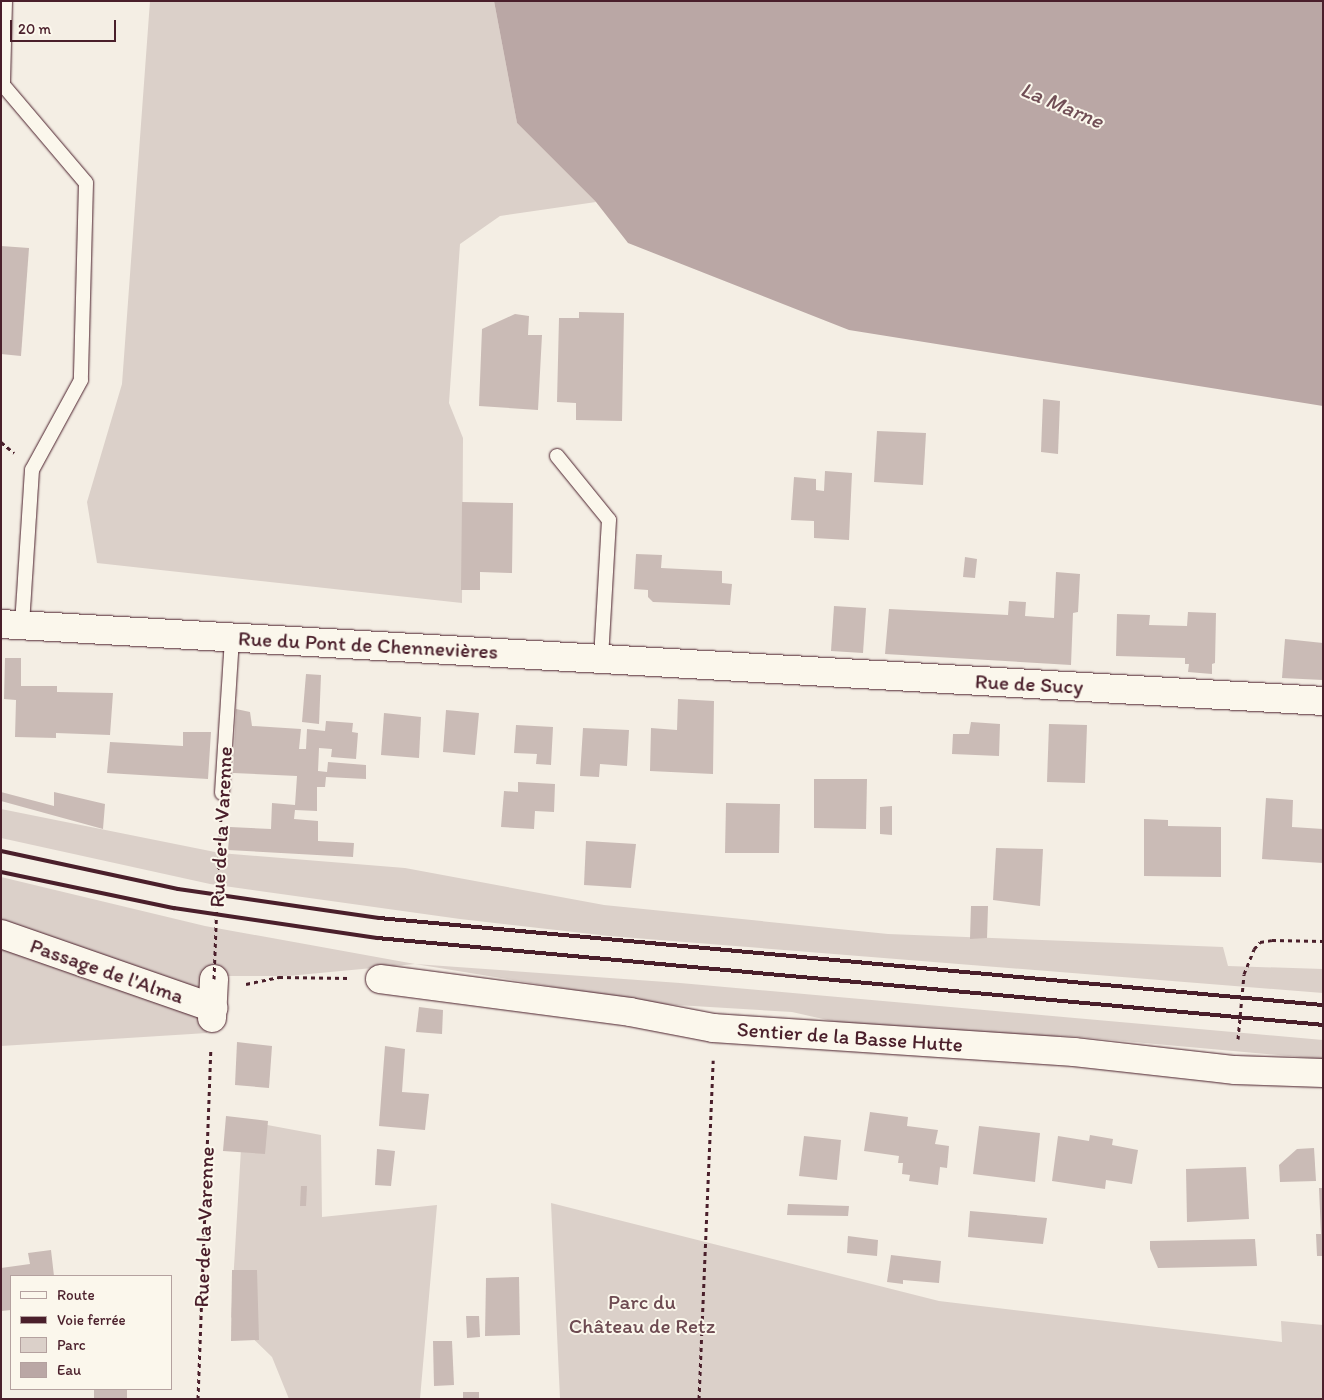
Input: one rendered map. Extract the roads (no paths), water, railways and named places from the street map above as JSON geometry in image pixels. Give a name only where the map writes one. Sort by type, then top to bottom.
[{"type":"main road","name":"Rue du Pont de Chennevières","points":[[11,624],[735,667]]},
{"type":"main road","name":"Rue de Sucy","points":[[735,667],[1323,701]]},
{"type":"main road","name":"Passage de l'Alma","points":[[1,934],[219,994]]},
{"type":"main road","name":"Sentier de la Basse Hutte","points":[[380,979],[630,1012],[713,1028],[1074,1052],[1235,1070],[1323,1073]]},
{"type":"lane","points":[[5,1],[3,85],[86,182],[81,380],[32,470],[11,624]]},
{"type":"lane","points":[[557,456],[609,520],[601,659]]},
{"type":"lane","name":"Rue de la Varenne","points":[[222,793],[232,637]]},
{"type":"water","name":"La Marne","points":[[494,1],[1323,1],[1323,406],[849,330],[628,243],[596,202],[517,123]]},
{"type":"railway","points":[[1,851],[178,889],[379,918],[1323,1005]]},
{"type":"railway","points":[[1,872],[174,908],[377,938],[1323,1025]]},
{"type":"park label","name":"Parc du Château de Retz","points":[[642,1314]]}]
